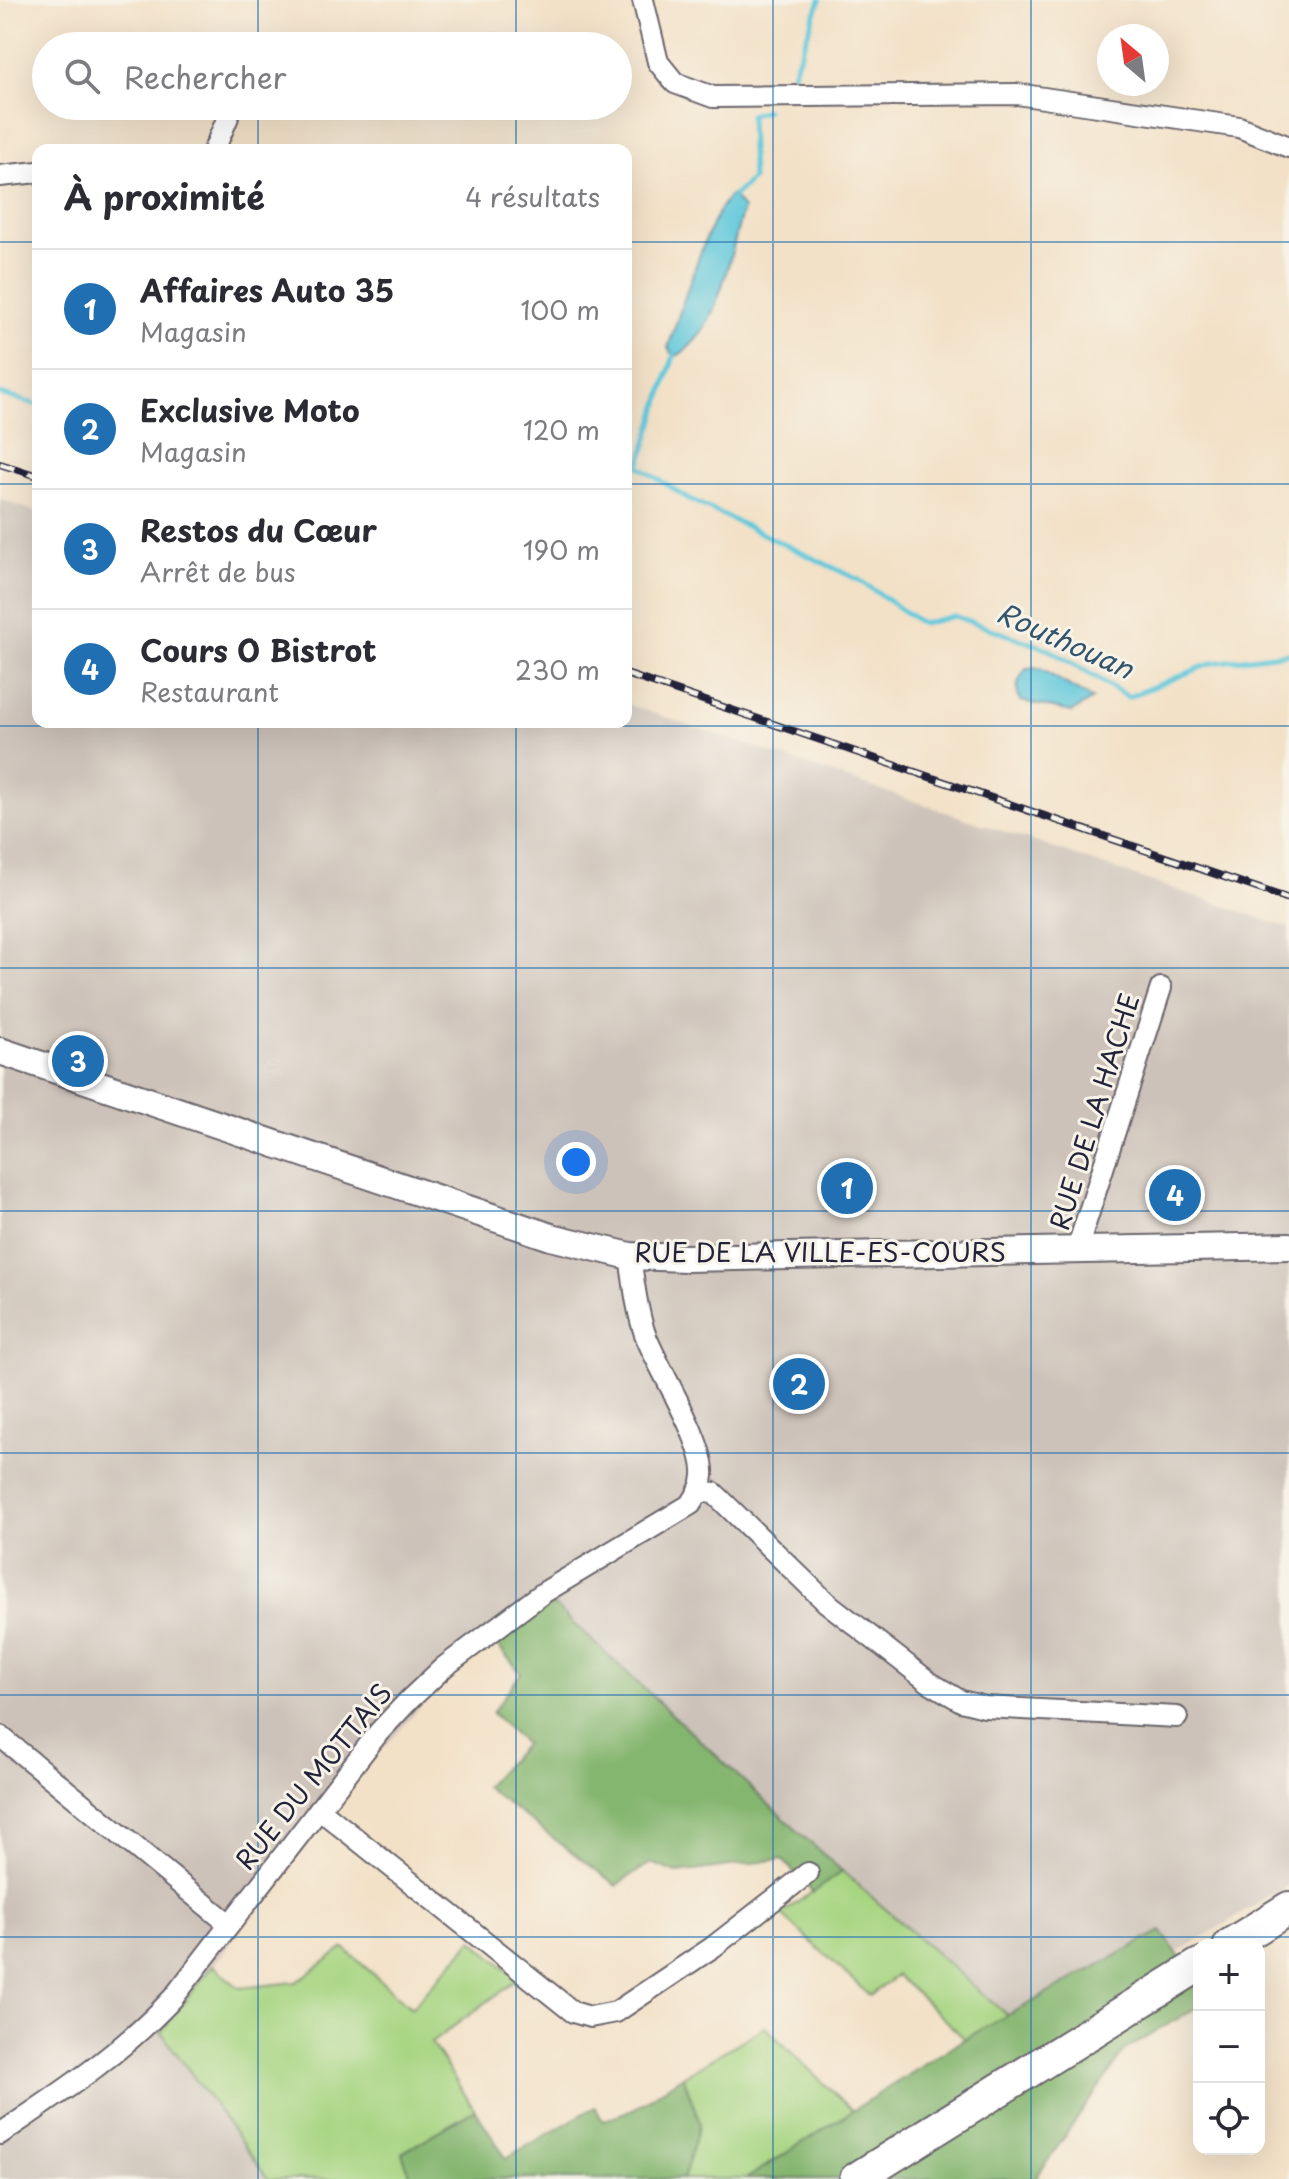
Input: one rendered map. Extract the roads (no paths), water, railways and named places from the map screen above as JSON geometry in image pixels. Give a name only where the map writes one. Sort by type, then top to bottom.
[{"type":"main road","points":[[1240,1939],[1289,1908]]},
{"type":"main road","points":[[856,2179],[1193,1969]]},
{"type":"street","points":[[643,0],[658,62],[675,83],[713,97],[1017,94],[1239,127],[1289,147]]},
{"type":"street","points":[[217,144],[227,120]]},
{"type":"street","points":[[0,176],[32,173]]},
{"type":"street","name":"RUE DE LA HACHE","points":[[1080,1251],[1080,1240],[1161,988]]},
{"type":"street","name":"RUE DE LA VILLE-ES-COURS","points":[[0,1051],[551,1237],[630,1256],[686,1258],[1289,1246]]},
{"type":"street","points":[[630,1256],[637,1310],[646,1336],[699,1451],[704,1474],[700,1491],[714,1493],[826,1602],[929,1682],[961,1701],[985,1707],[1177,1717]]},
{"type":"street","name":"RUE DU MOTTAIS","points":[[0,2134],[101,2065],[140,2033],[173,1998],[379,1732],[444,1667],[543,1593],[680,1513],[700,1491]]},
{"type":"street","points":[[0,1736],[229,1924]]},
{"type":"street","points":[[319,1809],[573,2012],[590,2017],[616,2012],[713,1947],[808,1873]]},
{"type":"water","points":[[732,195],[743,209],[720,292],[702,332],[689,347],[674,357],[668,348],[696,265],[715,220]]},
{"type":"water","points":[[1039,668],[1092,699],[1072,712],[1021,701],[1017,689],[1021,677],[1026,669]]},
{"type":"waterway","points":[[793,73],[820,0]]},
{"type":"waterway","points":[[730,200],[752,179],[750,115],[766,110]]},
{"type":"waterway","points":[[639,467],[675,352]]},
{"type":"waterway","name":"Routhouan","points":[[0,394],[32,403]]},
{"type":"waterway","name":"Routhouan","points":[[632,462],[687,498],[859,580],[922,624],[954,616],[1048,649],[1128,697],[1212,663],[1289,653]]},
{"type":"railway","points":[[0,464],[32,474]]},
{"type":"railway","points":[[632,676],[1289,899]]},
{"type":"place","name":"Restos du Cœur","points":[[78,1061]]},
{"type":"place","name":"Affaires Auto 35","points":[[847,1188]]},
{"type":"place","name":"Cours O Bistrot","points":[[1175,1195]]},
{"type":"place","name":"Exclusive Moto","points":[[799,1384]]}]
